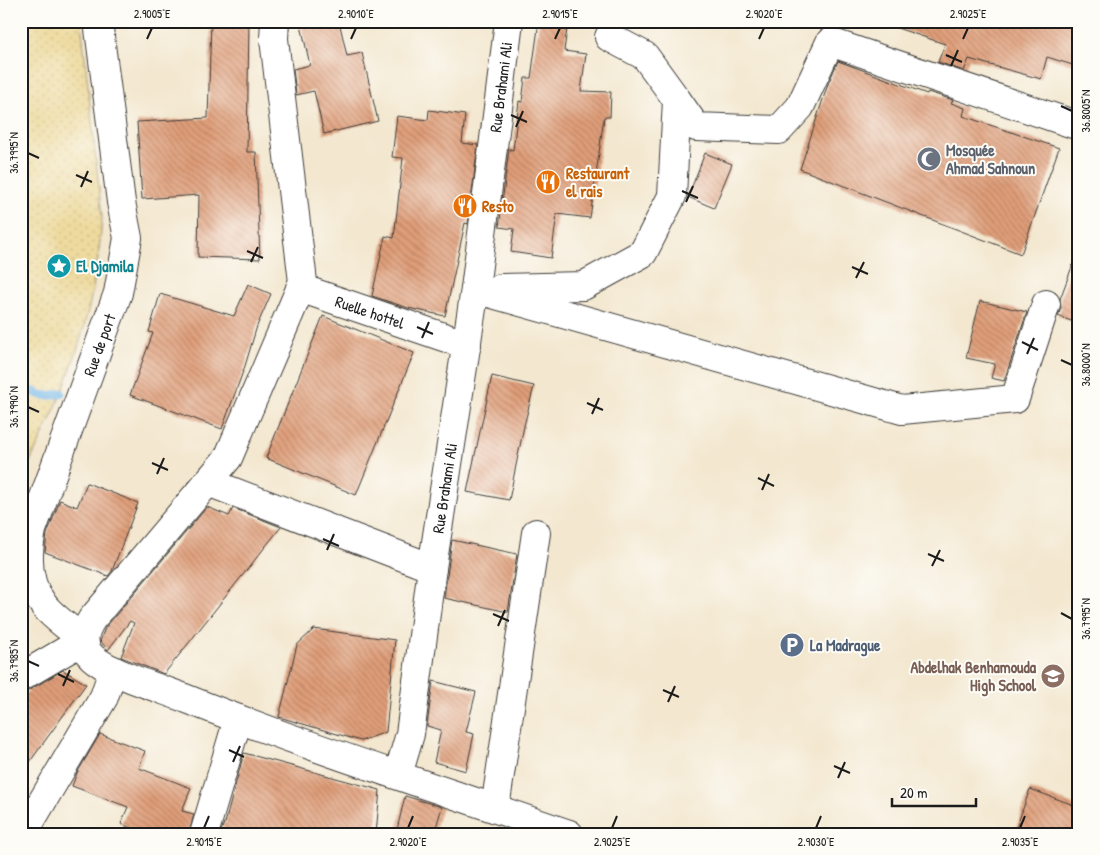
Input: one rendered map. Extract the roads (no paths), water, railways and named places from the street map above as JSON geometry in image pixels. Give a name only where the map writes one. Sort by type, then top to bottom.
[{"type":"street","name":"Rue de port","points":[[98,21],[121,202],[128,238],[118,293],[32,530],[28,550],[29,569],[34,588],[43,605],[84,640],[86,649],[92,657],[113,670],[238,720],[398,775]]},
{"type":"street","points":[[21,677],[84,640],[86,628],[92,619],[228,458],[303,282],[274,39],[275,21]]},
{"type":"street","name":"Rue Brahami Ali","points":[[398,775],[410,734],[432,568],[475,289],[509,21]]},
{"type":"street","points":[[609,37],[644,56],[696,126],[778,130],[800,107],[830,42],[1079,126]]},
{"type":"street","points":[[475,289],[583,286],[643,253],[672,196],[677,100]]},
{"type":"street","name":"Ruelle hottel","points":[[300,288],[467,345]]},
{"type":"street","points":[[475,289],[902,410],[1015,399],[1046,304]]},
{"type":"street","points":[[208,482],[432,568]]},
{"type":"street","points":[[495,808],[536,533]]},
{"type":"street","points":[[24,834],[104,697],[113,670]]},
{"type":"street","points":[[204,834],[238,720]]},
{"type":"street","points":[[398,775],[569,834]]},
{"type":"waterway","points":[[21,387],[44,395],[61,393]]},
{"type":"place","name":"Mosquée Ahmad Sahnoun","points":[[929,159]]},
{"type":"place","name":"Restaurant el rais","points":[[548,182]]},
{"type":"place","name":"Resto","points":[[465,206]]},
{"type":"place","name":"El Djamila","points":[[59,266]]},
{"type":"place","name":"La Madrague","points":[[792,645]]},
{"type":"place","name":"Abdelhak Benhamouda High School","points":[[1053,676]]}]
